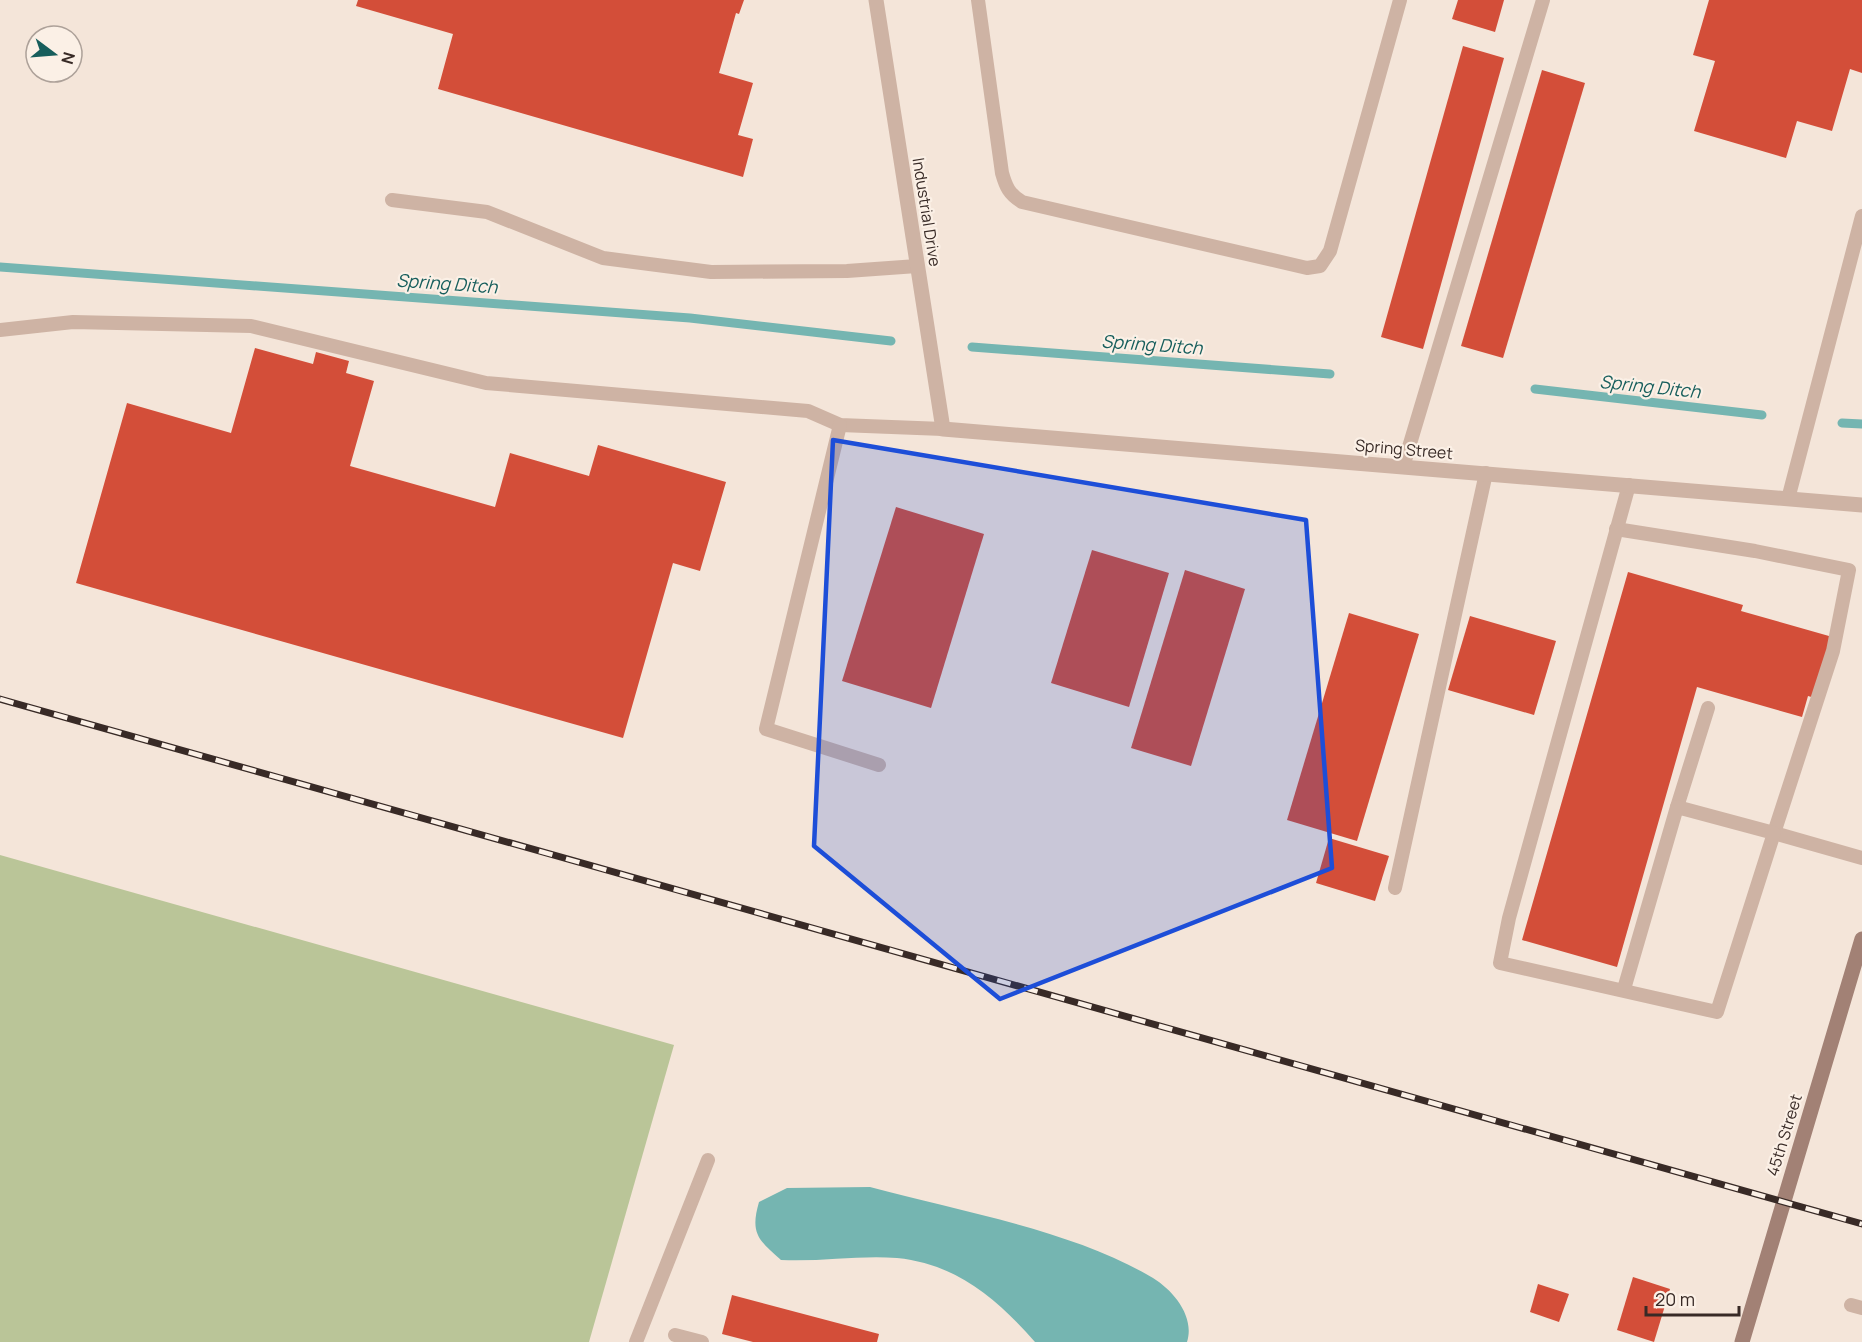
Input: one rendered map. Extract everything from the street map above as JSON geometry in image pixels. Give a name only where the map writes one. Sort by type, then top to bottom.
[{"type":"main road","name":"45th Street","points":[[1742,1342],[1862,939]]},
{"type":"street","name":"Industrial Drive","points":[[876,0],[943,429]]},
{"type":"street","name":"Spring Street","points":[[943,429],[1862,505]]},
{"type":"lane","points":[[978,0],[1002,173],[1006,189],[1013,196],[1022,202],[1307,268],[1320,266],[1330,251],[1400,0]]},
{"type":"lane","points":[[1402,467],[1543,0]]},
{"type":"lane","points":[[392,200],[487,212],[603,258],[700,270],[847,271],[917,266]]},
{"type":"lane","points":[[1788,499],[1862,216]]},
{"type":"lane","points":[[0,330],[73,322],[250,326],[486,383],[808,411],[840,425],[943,429]]},
{"type":"lane","points":[[840,425],[766,729],[879,765]]},
{"type":"lane","points":[[1395,888],[1486,473]]},
{"type":"lane","points":[[1616,529],[1755,551],[1849,570],[1833,651],[1717,1012],[1624,989],[1500,963],[1509,918],[1616,529],[1629,485]]},
{"type":"lane","points":[[1624,989],[1708,708]]},
{"type":"lane","points":[[1677,807],[1862,858]]},
{"type":"lane","points":[[636,1342],[708,1160]]},
{"type":"lane","points":[[675,1335],[702,1342]]},
{"type":"highlighted area","points":[[833,440],[1306,520],[1332,868],[1000,999],[814,846]]},
{"type":"green space","points":[[0,855],[674,1045],[589,1342],[0,1342]]},
{"type":"water","points":[[870,1187],[1053,1235],[1122,1262],[1161,1283],[1175,1297],[1188,1323],[1187,1342],[1035,1342],[990,1298],[957,1276],[939,1268],[919,1262],[883,1257],[781,1260],[758,1235],[755,1221],[759,1202],[787,1188]]},
{"type":"building","points":[[358,0],[744,0],[739,14],[736,13],[719,73],[753,83],[738,135],[753,139],[743,177],[438,89],[453,34],[356,6]]},
{"type":"building","points":[[1458,0],[1504,0],[1495,32],[1452,19]]},
{"type":"building","points":[[1709,0],[1862,0],[1862,73],[1850,69],[1832,131],[1797,121],[1786,158],[1694,131],[1715,61],[1693,55]]},
{"type":"building","points":[[1463,46],[1504,58],[1423,349],[1381,337]]},
{"type":"building","points":[[1542,70],[1585,83],[1503,358],[1461,346]]},
{"type":"building","points":[[255,348],[313,364],[316,352],[349,361],[346,373],[374,381],[350,466],[495,507],[510,453],[589,476],[598,445],[726,482],[700,571],[673,563],[623,738],[76,583],[127,403],[231,433]]},
{"type":"building","points":[[896,507],[984,534],[931,708],[842,681]]},
{"type":"building","points":[[1092,550],[1169,573],[1129,707],[1051,683]]},
{"type":"building","points":[[1185,570],[1245,589],[1191,766],[1131,748]]},
{"type":"building","points":[[1628,572],[1743,605],[1741,611],[1836,638],[1818,699],[1808,696],[1802,717],[1697,687],[1617,967],[1522,940]]},
{"type":"building","points":[[1349,613],[1419,634],[1357,841],[1287,820]]},
{"type":"building","points":[[1470,616],[1556,641],[1534,715],[1448,690]]},
{"type":"building","points":[[1329,838],[1389,856],[1375,901],[1316,883]]},
{"type":"building","points":[[1633,1277],[1670,1289],[1654,1342],[1617,1330]]},
{"type":"building","points":[[1538,1284],[1569,1294],[1559,1322],[1530,1312]]},
{"type":"building","points":[[732,1295],[879,1334],[877,1342],[753,1342],[722,1334]]},
{"type":"waterway","name":"Spring Ditch","points":[[0,267],[690,318],[891,341]]},
{"type":"waterway","name":"Spring Ditch","points":[[972,347],[1330,374]]},
{"type":"waterway","name":"Spring Ditch","points":[[1535,389],[1762,415]]},
{"type":"waterway","name":"Spring Ditch","points":[[1842,423],[1862,424]]},
{"type":"railway","points":[[0,699],[1862,1224]]}]
